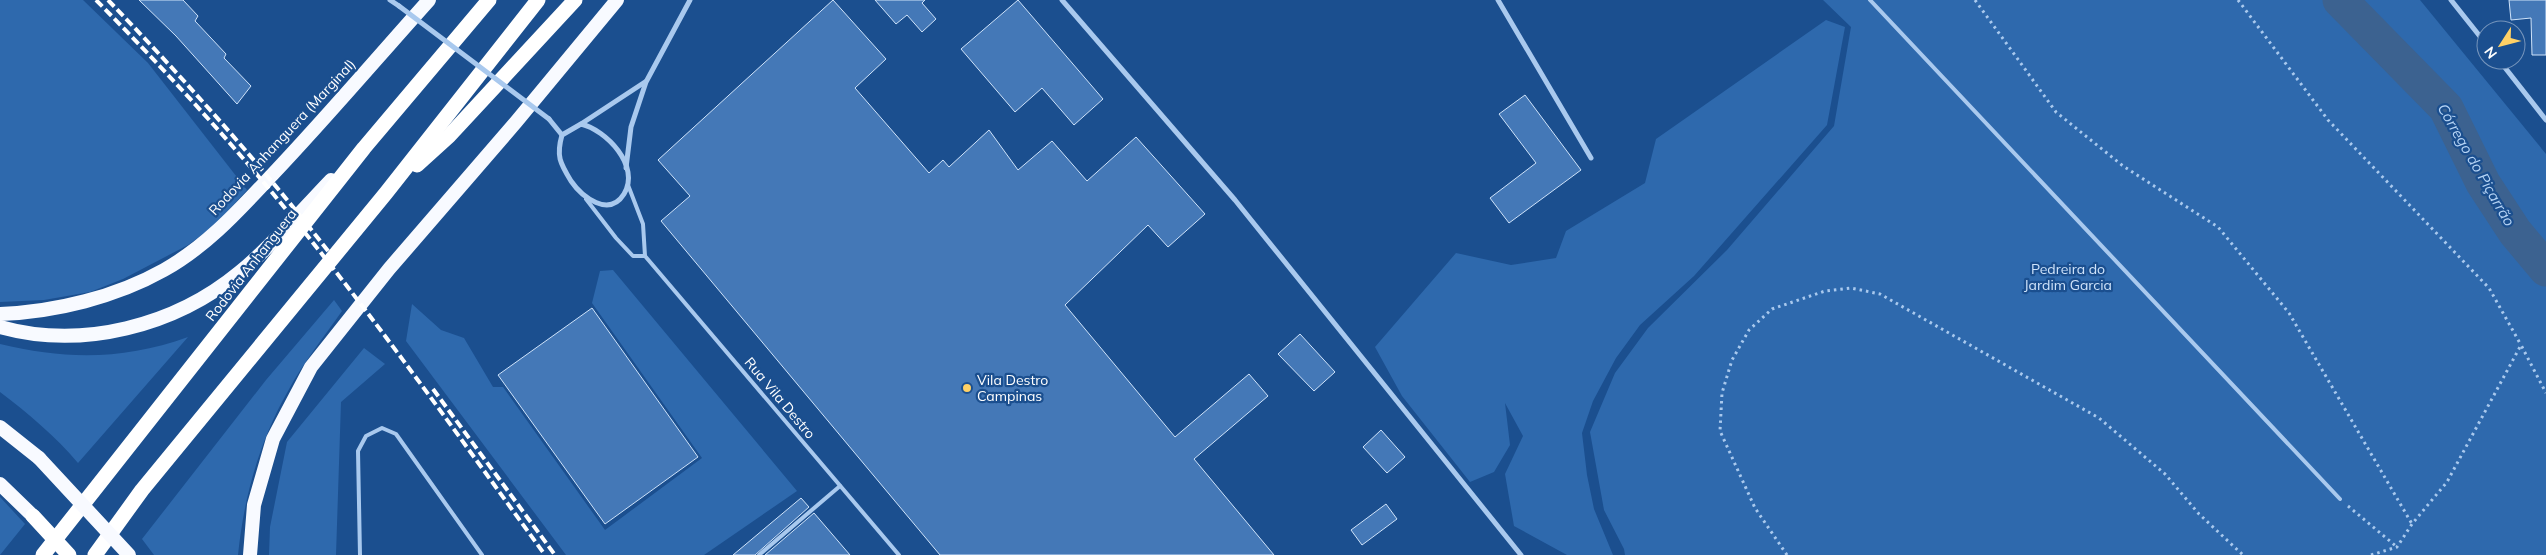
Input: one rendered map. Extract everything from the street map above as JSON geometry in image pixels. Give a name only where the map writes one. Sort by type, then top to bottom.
[{"type":"highway","name":"Rodovia Anhanguera (Marginal)","points":[[0,314],[84,302],[165,270],[191,252],[217,233],[294,152],[430,0]]},
{"type":"highway","name":"Rodovia Anhanguera","points":[[38,555],[47,549],[364,148],[489,0]]},
{"type":"highway","points":[[95,555],[142,490],[386,193],[538,0]]},
{"type":"highway","points":[[386,193],[449,136],[575,0]]},
{"type":"highway","points":[[250,555],[254,505],[273,439],[310,367],[388,269],[516,122],[617,0]]},
{"type":"highway","points":[[0,326],[45,335],[94,335],[136,326],[208,294],[240,272],[364,148]]},
{"type":"highway","points":[[0,427],[39,458],[129,555]]},
{"type":"highway","points":[[0,484],[69,555]]},
{"type":"street","points":[[390,0],[549,119],[562,135]]},
{"type":"street","points":[[646,82],[562,135],[558,149],[560,159],[575,186],[586,199],[599,205],[612,204],[623,194],[627,183],[626,169],[631,127],[646,82],[690,0]]},
{"type":"street","points":[[1062,0],[1236,200],[1521,555]]},
{"type":"street","points":[[1498,0],[1591,158]]},
{"type":"street","points":[[2451,0],[2476,31]]},
{"type":"street","points":[[2458,0],[2460,10]]},
{"type":"street","points":[[2506,70],[2546,120]]},
{"type":"street","points":[[581,124],[590,126],[608,137],[620,154],[626,169]]},
{"type":"lane","points":[[1870,0],[2340,499]]},
{"type":"lane","points":[[627,183],[643,224],[645,256]]},
{"type":"lane","name":"Rua Vila Destro","points":[[586,199],[616,238],[634,256],[645,256],[899,555]]},
{"type":"lane","points":[[360,555],[358,451],[366,436],[382,428],[396,434],[482,555]]},
{"type":"lane","points":[[759,555],[840,486]]},
{"type":"path","points":[[1974,0],[2056,112],[2122,166],[2218,227],[2266,284],[2289,313],[2412,524]]},
{"type":"path","points":[[2238,0],[2328,120],[2489,288],[2522,345],[2546,393]]},
{"type":"path","points":[[1787,555],[1755,508],[1720,431],[1722,393],[1732,360],[1749,330],[1772,309],[1825,291],[1851,288],[1880,294],[2099,418],[2165,474],[2199,514],[2243,555]]},
{"type":"path","points":[[2371,555],[2397,547],[2412,524],[2447,482],[2522,345]]},
{"type":"path","points":[[2340,499],[2397,547]]},
{"type":"green space","points":[[0,0],[83,0],[148,63],[247,190],[214,226],[188,245],[123,279],[90,292],[44,300],[0,302]]},
{"type":"green space","name":"Pedreira do Jardim Garcia","points":[[1823,0],[2420,0],[2546,154],[2546,555],[1625,555],[1624,549],[1604,510],[1590,432],[1615,373],[1648,328],[1727,250],[1834,126],[1851,27]]},
{"type":"green space","points":[[1826,20],[1845,27],[1827,125],[1694,276],[1640,325],[1616,358],[1593,401],[1582,433],[1587,475],[1594,509],[1613,555],[1567,555],[1514,526],[1505,474],[1523,436],[1505,403],[1510,445],[1494,472],[1470,482],[1402,396],[1375,347],[1456,253],[1511,265],[1556,258],[1566,231],[1645,183],[1656,139]]},
{"type":"green space","points":[[613,270],[797,491],[704,555],[566,555],[406,341],[412,304],[441,330],[464,338],[493,387],[503,387],[605,530],[702,458],[592,303],[600,271]]},
{"type":"green space","points":[[334,300],[342,311],[294,381],[278,410],[261,450],[244,512],[238,555],[154,555],[142,539],[266,380]]},
{"type":"green space","points":[[188,337],[78,463],[41,426],[0,392],[0,344],[48,353],[95,355],[141,350]]},
{"type":"green space","points":[[364,348],[385,364],[341,402],[336,555],[269,555],[270,527],[287,442]]},
{"type":"green space","points":[[0,497],[25,524],[0,555]]},
{"type":"building","points":[[139,0],[183,0],[198,16],[195,21],[226,54],[224,58],[251,86],[237,104],[176,36]]},
{"type":"building","name":"Vila Destro Campinas","points":[[833,0],[886,59],[855,88],[929,173],[943,160],[949,167],[989,130],[1018,170],[1052,141],[1087,181],[1136,137],[1205,214],[1168,247],[1148,225],[1065,305],[1175,437],[1249,374],[1268,396],[1194,459],[1274,555],[940,555],[661,221],[690,196],[658,160]]},
{"type":"building","points":[[875,0],[925,0],[922,3],[936,19],[922,32],[907,15],[896,24]]},
{"type":"building","points":[[1018,0],[1103,99],[1074,125],[1042,88],[1015,112],[961,49]]},
{"type":"building","points":[[2509,0],[2546,0],[2546,55],[2532,55],[2531,18],[2511,20]]},
{"type":"building","points":[[1525,95],[1581,170],[1509,223],[1490,198],[1536,163],[1499,114]]},
{"type":"building","points":[[592,308],[698,457],[605,524],[498,375]]},
{"type":"building","points":[[1300,334],[1335,372],[1314,391],[1278,354]]},
{"type":"building","points":[[1381,430],[1405,457],[1387,473],[1363,447]]},
{"type":"building","points":[[801,498],[809,507],[755,555],[733,555]]},
{"type":"building","points":[[1386,504],[1397,519],[1362,545],[1351,530]]},
{"type":"building","points":[[814,513],[850,555],[765,555]]},
{"type":"waterway","name":"Córrego do Piçarrão","points":[[2340,0],[2446,108],[2483,183],[2515,232],[2546,269]]},
{"type":"railway","points":[[96,0],[193,102],[318,249],[385,335],[545,555]]},
{"type":"railway","points":[[108,0],[223,125],[332,256]]},
{"type":"railway","points":[[433,389],[555,555]]},
{"type":"place","name":"Vila Destro Campinas","points":[[967,388]]}]
